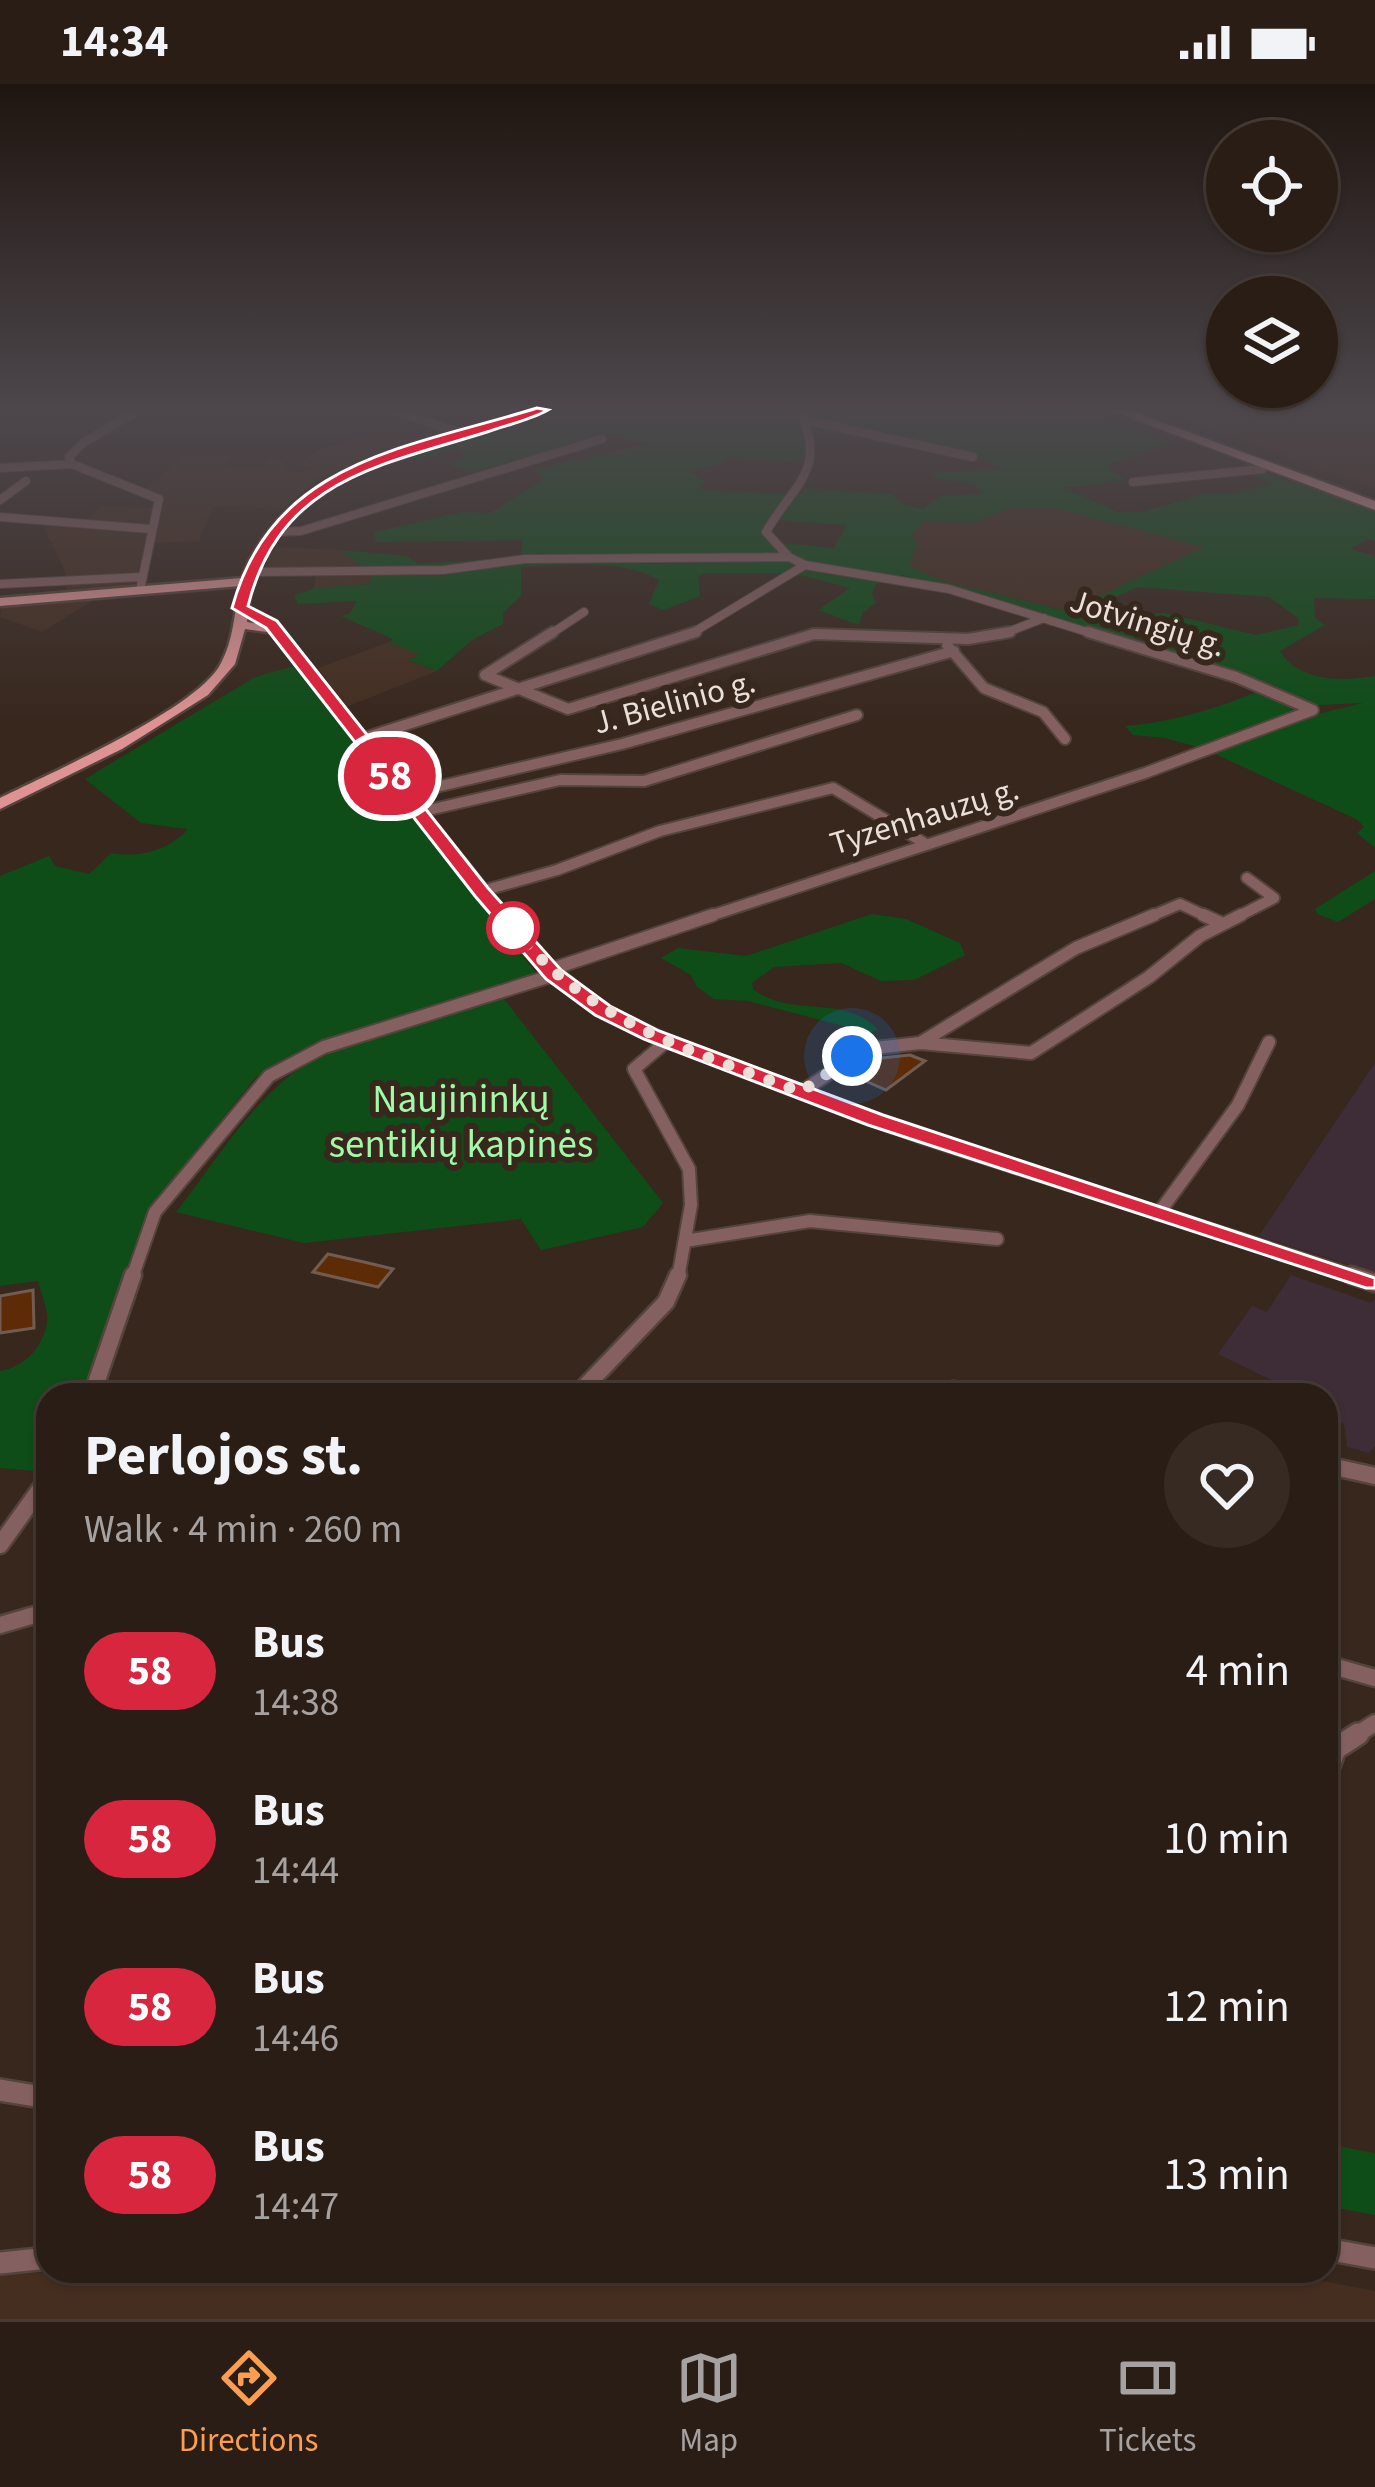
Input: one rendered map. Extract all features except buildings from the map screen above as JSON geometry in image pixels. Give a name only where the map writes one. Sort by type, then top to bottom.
[{"type":"main road","points":[[0,804],[208,687],[224,671],[248,577],[289,514]]},
{"type":"main road","points":[[0,602],[140,583],[248,577]]},
{"type":"main road","points":[[238,616],[277,631]]},
{"type":"street","points":[[0,584],[140,583],[156,514]]},
{"type":"street","points":[[274,532],[301,531],[356,514]]},
{"type":"street","points":[[780,514],[766,532],[789,557]]},
{"type":"street","points":[[0,517],[150,529]]},
{"type":"street","name":"Jotvingių g.","points":[[248,577],[443,570],[525,559],[789,557],[805,565],[912,579],[1044,617],[1251,682],[1312,710]]},
{"type":"street","points":[[361,739],[694,633],[805,565]]},
{"type":"street","points":[[584,612],[485,673],[578,708],[814,634],[942,640],[1004,634],[1044,617]]},
{"type":"street","points":[[277,631],[482,892],[552,972],[603,1011],[667,1041],[941,1144],[1375,1283]]},
{"type":"street","points":[[942,640],[984,688],[1043,712],[1066,739]]},
{"type":"street","name":"J. Bielinio g.","points":[[406,794],[622,744],[954,651]]},
{"type":"street","name":"Tyzenhauzų g.","points":[[96,1383],[155,1212],[269,1076],[324,1047],[926,844],[1045,809],[1208,753],[1312,710]]},
{"type":"street","points":[[420,812],[560,780],[644,781],[857,715]]},
{"type":"street","points":[[482,892],[557,870],[659,831],[833,788],[926,844]]},
{"type":"street","points":[[801,1092],[866,1048],[920,1043],[1031,1054],[1223,924],[1274,898],[1247,878]]},
{"type":"street","points":[[920,1043],[1076,948],[1180,904],[1223,924]]},
{"type":"street","points":[[589,1383],[667,1302],[686,1241],[689,1169],[634,1069],[667,1041]]},
{"type":"street","points":[[1158,1214],[1238,1105],[1269,1042]]},
{"type":"street","points":[[686,1241],[810,1221],[997,1239]]},
{"type":"street","points":[[1338,1468],[1375,1476]]},
{"type":"street","points":[[0,1545],[36,1495]]},
{"type":"street","points":[[0,1625],[36,1614]]},
{"type":"street","points":[[1338,1667],[1375,1678]]},
{"type":"street","points":[[1338,1747],[1375,1723]]},
{"type":"street","points":[[0,2090],[36,2096]]},
{"type":"street","points":[[1338,2251],[1375,2258]]},
{"type":"street","points":[[0,2263],[36,2259]]},
{"type":"shaded area","points":[[92,514],[210,514],[199,541],[153,543],[144,585],[66,591],[66,573],[44,528],[53,520],[84,522]]},
{"type":"shaded area","points":[[994,514],[1079,514],[1205,547],[1068,611],[944,582],[908,566],[918,546],[912,537],[923,521],[972,523]]},
{"type":"shaded area","points":[[277,547],[341,550],[370,574],[371,584],[314,588],[316,573],[264,574],[269,555]]},
{"type":"shaded area","points":[[97,598],[42,632],[0,617],[2,605]]},
{"type":"shaded area","points":[[389,642],[422,655],[410,661],[437,671],[346,707],[318,668]]},
{"type":"shaded area","points":[[1375,1063],[1375,1273],[1259,1236]]},
{"type":"shaded area","points":[[1291,1275],[1371,1303],[1375,1299],[1375,1446],[1369,1453],[1347,1447],[1344,1424],[1338,1420],[1338,1383],[1277,1383],[1218,1354],[1252,1306],[1267,1312]]},
{"type":"shaded area","points":[[36,2273],[36,2283],[1333,2283],[1375,2291],[1375,2319],[0,2319],[0,2275]]},
{"type":"green space","points":[[453,514],[994,514],[972,523],[924,521],[912,536],[918,545],[909,566],[945,582],[1068,611],[1204,547],[1079,514],[1375,514],[1375,541],[1367,539],[1350,549],[1375,556],[1375,599],[1314,598],[1315,618],[1325,625],[1280,651],[1310,674],[1336,679],[1375,676],[1375,848],[1357,833],[1364,827],[1358,820],[1215,754],[1309,716],[1363,703],[1320,705],[1208,750],[1133,735],[1125,726],[1198,713],[1267,688],[1179,658],[1152,639],[1108,637],[903,575],[876,584],[872,594],[876,603],[863,612],[859,625],[818,610],[850,588],[793,573],[704,573],[698,577],[700,596],[664,610],[649,604],[659,580],[645,573],[592,565],[521,567],[521,596],[503,613],[503,624],[472,640],[437,671],[408,660],[420,655],[389,642],[393,639],[341,616],[350,613],[357,601],[298,604],[294,596],[314,588],[371,584],[370,574],[341,550],[407,556],[419,564],[521,557],[523,540],[376,542],[374,532]],"holes":[[[778,520],[846,525],[846,527],[834,548],[781,543],[772,532]],[[1138,587],[1269,597],[1298,618],[1299,625],[1256,635],[1165,613],[1095,616],[1092,607]]]},
{"type":"green space","points":[[294,666],[537,974],[313,1045],[256,1077],[152,1206],[86,1383],[36,1383],[36,1471],[0,1468],[0,1371],[31,1355],[42,1340],[47,1318],[38,1281],[0,1286],[0,876],[49,856],[55,866],[89,874],[111,853],[142,853],[172,843],[188,829],[141,823],[85,779],[255,677]]},
{"type":"green space","points":[[1375,871],[1375,899],[1338,922],[1317,914],[1315,909]]},
{"type":"green space","points":[[872,914],[906,919],[960,943],[965,955],[914,980],[881,981],[841,963],[774,967],[752,983],[753,989],[784,1003],[833,1008],[864,1018],[878,1029],[870,1033],[748,1001],[714,999],[697,987],[691,975],[661,958],[678,948],[746,956]]},
{"type":"green space","name":"Naujininkų sentikių kapinės","points":[[504,999],[663,1203],[643,1227],[541,1250],[521,1219],[304,1243],[176,1212],[257,1107],[308,1064],[391,1031]]},
{"type":"green space","points":[[1338,2146],[1375,2153],[1375,2215],[1338,2208]]},
{"type":"bus line","name":"58","points":[[288,514],[249,572],[240,608],[272,625],[482,892],[554,975],[575,992],[652,1035],[924,1138],[1375,1283]]},
{"type":"route","points":[[513,928],[554,975],[603,1011],[801,1092],[852,1056]]}]
